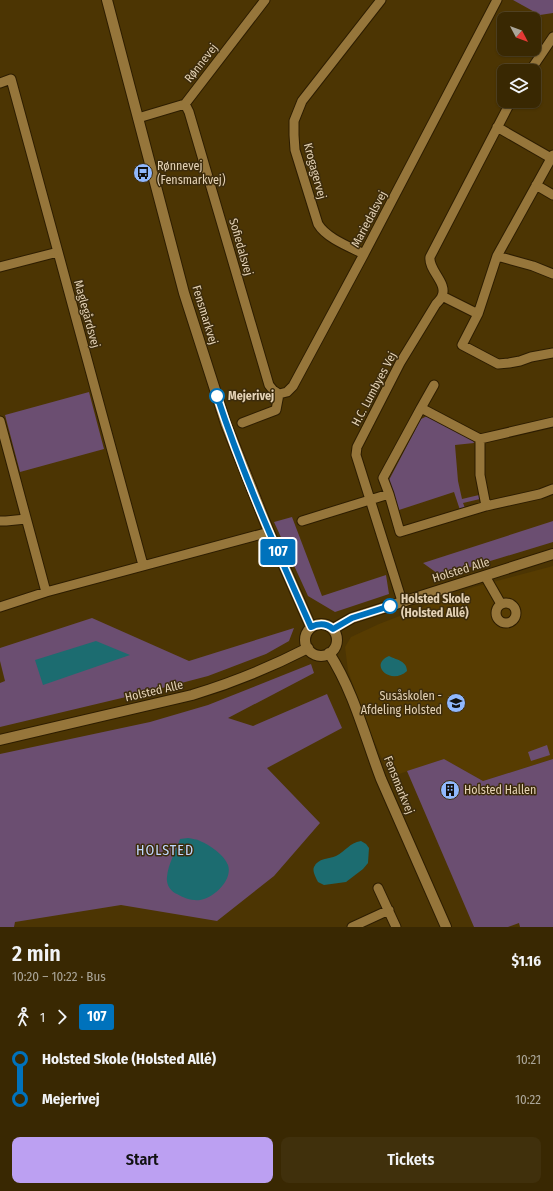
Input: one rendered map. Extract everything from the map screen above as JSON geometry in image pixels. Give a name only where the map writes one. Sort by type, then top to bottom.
[{"type":"street","name":"Fensmarkvej","points":[[107,0],[189,308],[226,424],[269,532],[311,627]]},
{"type":"street","name":"Rønnevej","points":[[184,104],[265,0]]},
{"type":"street","name":"Krogagervej","points":[[364,254],[328,234],[321,229],[317,222],[295,150],[294,121],[302,101],[381,0]]},
{"type":"street","name":"Mariedalsvej","points":[[279,394],[287,392],[293,386],[498,0]]},
{"type":"street","points":[[535,64],[553,37]]},
{"type":"street","name":"Maglegårdsvej","points":[[0,83],[11,79],[143,566]]},
{"type":"street","points":[[138,118],[184,104]]},
{"type":"street","name":"Sofiedalsvej","points":[[184,104],[189,112],[269,385],[279,394]]},
{"type":"street","points":[[478,314],[442,296],[442,287],[431,265],[430,256],[507,108]]},
{"type":"street","points":[[497,127],[552,157],[497,256],[478,314],[462,345],[498,364],[520,361],[531,357],[553,353]]},
{"type":"street","points":[[536,185],[553,195]]},
{"type":"street","points":[[0,267],[58,252]]},
{"type":"street","points":[[497,256],[533,266],[553,274]]},
{"type":"street","name":"H.C. Lumbyes Vej","points":[[402,601],[356,455],[357,447],[400,363],[442,296]]},
{"type":"street","points":[[434,385],[383,478],[400,532],[486,506],[540,494],[553,489]]},
{"type":"street","points":[[242,423],[276,410],[279,394]]},
{"type":"street","points":[[421,408],[480,439],[553,422]]},
{"type":"street","points":[[0,421],[46,592]]},
{"type":"street","points":[[480,439],[480,475],[486,506]]},
{"type":"street","points":[[302,521],[389,494]]},
{"type":"street","points":[[0,520],[6,521],[26,519]]},
{"type":"street","points":[[0,607],[46,592],[269,532]]},
{"type":"street","name":"Holsted Alle","points":[[333,629],[352,618],[553,554]]},
{"type":"street","points":[[485,576],[501,604]]},
{"type":"street","points":[[326,624],[333,629],[336,632],[337,641],[336,646],[329,653],[325,655],[316,655],[310,651],[306,644],[306,637],[311,627],[326,624]]},
{"type":"street","name":"Holsted Alle","points":[[0,740],[192,695],[221,686],[262,670],[308,648]]},
{"type":"street","name":"Fensmarkvej","points":[[329,653],[338,667],[350,693],[362,722],[381,779],[446,927]]},
{"type":"street","points":[[378,888],[396,927]]},
{"type":"street","points":[[352,927],[388,910]]},
{"type":"shaded area","points":[[513,0],[553,0],[553,13],[541,15],[541,12],[535,12]]},
{"type":"shaded area","points":[[89,392],[104,449],[20,472],[5,415]]},
{"type":"shaded area","points":[[427,416],[473,440],[474,443],[455,445],[458,481],[462,499],[479,495],[480,499],[463,503],[465,508],[460,510],[454,492],[399,510],[389,480],[421,419]]},
{"type":"shaded area","points":[[292,517],[322,596],[386,575],[389,594],[335,612],[308,596],[274,522]]},
{"type":"shaded area","points":[[553,521],[553,542],[441,576],[423,563]]},
{"type":"shaded area","name":"Susåskolen - Afdeling Holsted","points":[[553,566],[553,759],[483,781],[444,759],[390,777],[371,734],[348,671],[345,647],[351,637],[379,624],[474,587]]},
{"type":"shaded area","points":[[92,618],[189,661],[294,628],[289,641],[266,654],[208,676],[0,727],[0,683],[5,681],[0,661],[0,648]]},
{"type":"shaded area","points":[[311,664],[314,673],[228,718],[253,726],[327,694],[342,728],[267,768],[320,823],[274,876],[217,921],[121,905],[15,922],[14,927],[0,927],[0,754],[150,722],[208,705]]},
{"type":"shaded area","points":[[547,745],[550,755],[531,761],[528,752]]},
{"type":"shaded area","points":[[444,759],[483,781],[553,759],[553,927],[520,927],[519,923],[508,927],[474,927],[407,771]]},
{"type":"water","points":[[96,641],[130,655],[43,685],[35,660]]},
{"type":"water","points":[[389,656],[403,663],[407,668],[407,671],[401,675],[394,676],[384,672],[381,669],[381,664],[383,660]]},
{"type":"water","points":[[188,838],[199,840],[208,845],[220,854],[228,865],[228,877],[225,882],[216,892],[205,899],[194,900],[182,897],[170,889],[167,882],[169,867],[180,839]]},
{"type":"water","points":[[361,841],[369,848],[368,863],[363,869],[346,882],[324,885],[318,882],[314,874],[314,867],[318,862],[336,856],[353,843]]},
{"type":"bus line","name":"107","points":[[217,396],[226,424],[269,532],[311,627],[326,624],[333,629],[352,618],[390,606]]},
{"type":"place","name":"Rønnevej (Fensmarkvej)","points":[[143,173]]},
{"type":"place","name":"Mejerivej","points":[[217,396]]},
{"type":"place","name":"Holsted Skole (Holsted Allé)","points":[[390,606]]},
{"type":"place","name":"Susåskolen - Afdeling Holsted","points":[[456,703]]},
{"type":"place","name":"Holsted Hallen","points":[[450,790]]},
{"type":"district","name":"HOLSTED","points":[[165,850]]}]
